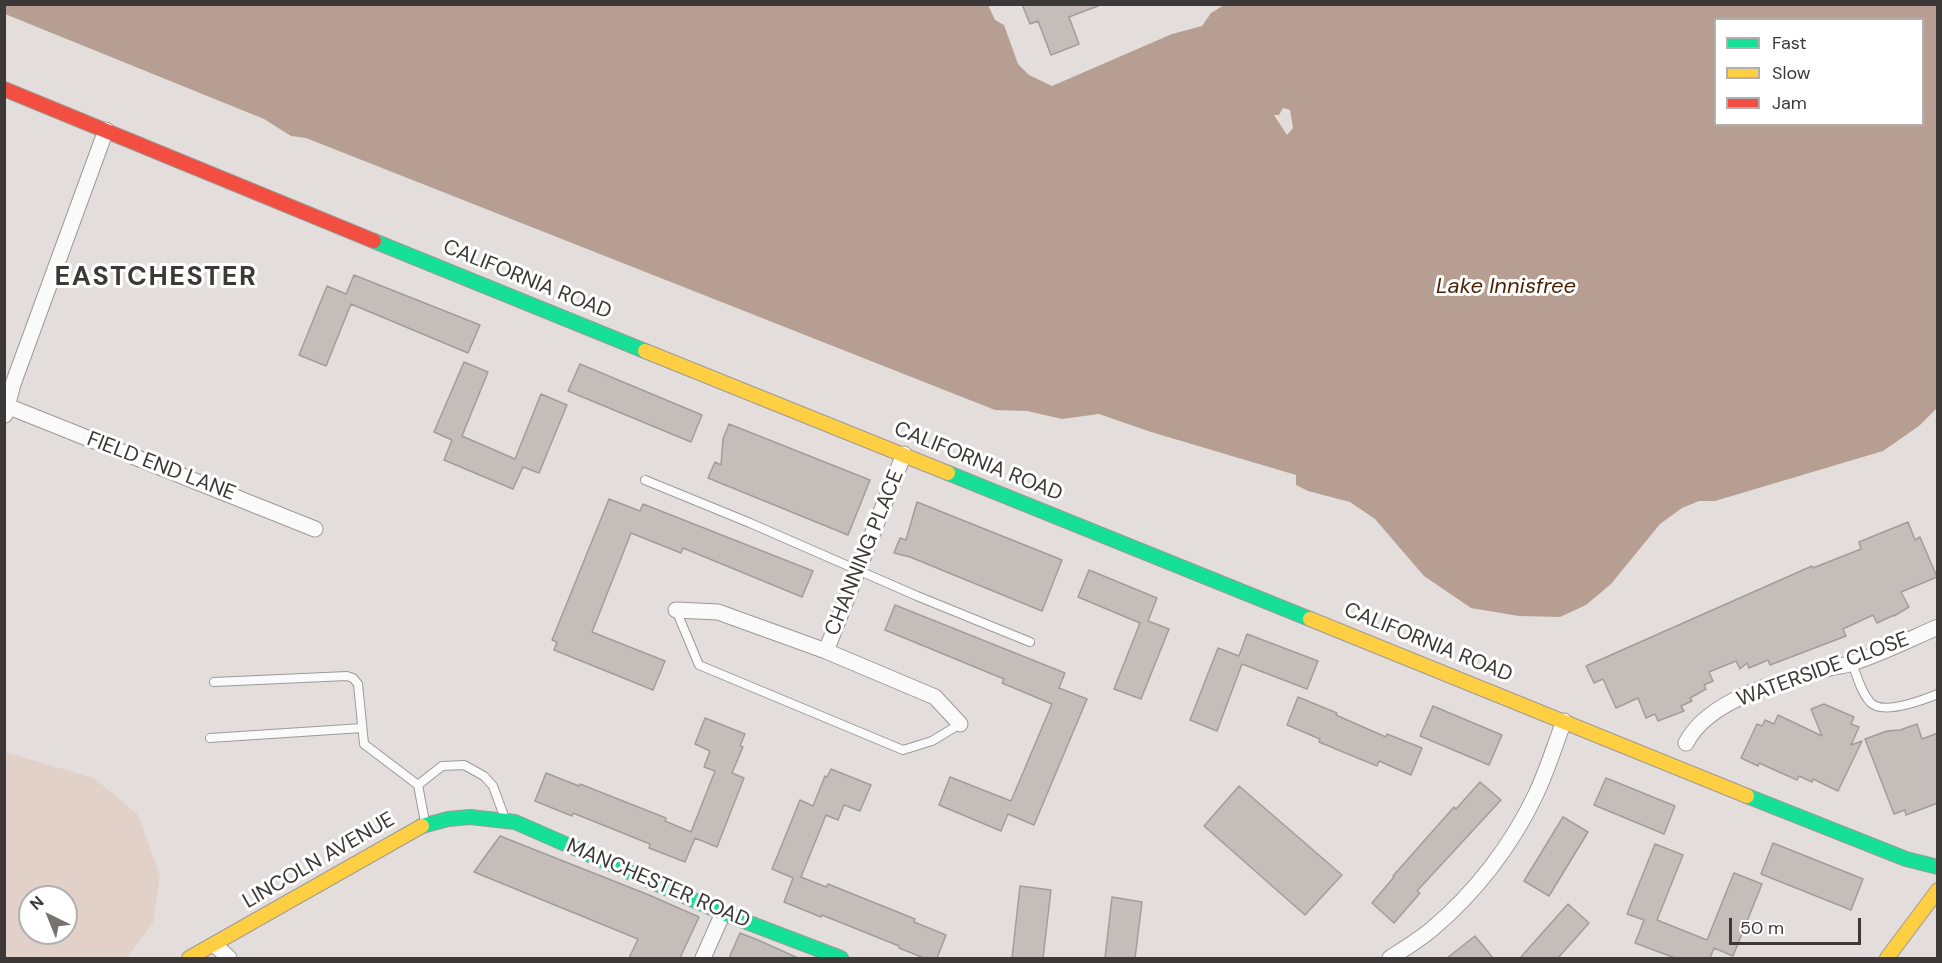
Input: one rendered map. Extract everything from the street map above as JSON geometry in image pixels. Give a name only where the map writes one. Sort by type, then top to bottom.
[{"type":"main road","name":"CALIFORNIA ROAD","points":[[4,89],[162,155],[1906,859],[1938,867]]},
{"type":"main road","name":"LINCOLN AVENUE","points":[[189,958],[425,824],[451,817],[475,817]]},
{"type":"main road","name":"MANCHESTER ROAD","points":[[475,817],[515,822],[723,913],[841,958]]},
{"type":"main road","points":[[1887,958],[1938,890]]},
{"type":"street","points":[[6,411],[13,384],[106,130]]},
{"type":"street","name":"FIELD END LANE","points":[[6,411],[315,529]]},
{"type":"street","name":"CHANNING PLACE","points":[[826,651],[904,454]]},
{"type":"street","name":"CHANNING PLACE","points":[[676,610],[718,612],[826,651],[934,697],[960,724]]},
{"type":"street","name":"WATERSIDE CLOSE","points":[[1686,743],[1692,732],[1709,716],[1738,698],[1760,689],[1852,663],[1938,627]]},
{"type":"street","points":[[1390,958],[1432,929],[1492,865],[1520,824],[1537,793],[1564,721]]},
{"type":"street","points":[[703,958],[723,913]]},
{"type":"street","points":[[214,945],[229,958]]},
{"type":"lane","points":[[645,480],[1030,642]]},
{"type":"lane","points":[[676,610],[699,665],[903,750],[932,741],[960,724]]},
{"type":"lane","points":[[1852,663],[1865,694],[1872,704],[1882,708],[1908,705],[1938,694]]},
{"type":"lane","points":[[214,682],[347,676],[353,678],[358,684],[364,744],[418,785],[425,824]]},
{"type":"lane","points":[[210,738],[362,728]]},
{"type":"lane","points":[[418,785],[442,766],[464,765],[484,776],[493,786],[506,820]]},
{"type":"shaded area","points":[[4,752],[94,778],[138,815],[160,875],[153,923],[126,958],[5,958]]},
{"type":"water","name":"Lake Innisfree","points":[[4,5],[988,5],[995,20],[1004,25],[1018,64],[1029,75],[1052,86],[1172,34],[1202,26],[1211,13],[1224,5],[1937,5],[1937,408],[1919,426],[1883,451],[1715,501],[1699,501],[1682,508],[1660,524],[1611,584],[1586,605],[1560,617],[1519,616],[1471,608],[1424,576],[1375,519],[1350,502],[1308,491],[1296,485],[1296,475],[1151,432],[1099,414],[1062,419],[1027,411],[995,410],[306,138],[291,136],[264,119],[5,14]],"holes":[[[1283,108],[1290,110],[1293,128],[1287,135],[1274,115],[1279,115]]]},
{"type":"building","points":[[1022,4],[1097,4],[1098,6],[1069,17],[1079,44],[1051,55],[1038,21],[1030,24]]},
{"type":"building","points":[[354,275],[480,325],[468,353],[351,304],[326,366],[299,355],[327,286],[346,294]]},
{"type":"building","points":[[464,362],[488,372],[462,436],[515,459],[541,394],[567,405],[539,473],[523,467],[513,489],[444,460],[452,440],[434,432]]},
{"type":"building","points":[[580,364],[702,415],[691,442],[568,391]]},
{"type":"building","points":[[729,424],[870,480],[848,535],[708,478],[715,462],[721,465],[723,439]]},
{"type":"building","points":[[609,499],[640,511],[643,504],[813,571],[802,597],[683,548],[681,553],[631,533],[592,632],[665,661],[653,690],[554,650],[557,642],[552,640]]},
{"type":"building","points":[[917,502],[1062,560],[1042,611],[910,557],[894,553],[900,538],[906,540]]},
{"type":"building","points":[[1908,522],[1915,540],[1920,537],[1937,577],[1901,592],[1909,607],[1894,616],[1877,623],[1873,615],[1843,629],[1846,636],[1770,665],[1768,660],[1749,668],[1747,663],[1740,669],[1736,661],[1709,672],[1713,681],[1704,685],[1706,689],[1690,698],[1692,701],[1681,706],[1684,711],[1658,721],[1655,714],[1646,718],[1638,698],[1616,708],[1603,679],[1594,683],[1586,666],[1812,566],[1813,568],[1861,549],[1859,542]]},
{"type":"building","points":[[1089,570],[1157,598],[1148,621],[1169,629],[1141,699],[1114,689],[1140,623],[1078,597]]},
{"type":"building","points":[[895,605],[1065,673],[1059,688],[1087,699],[1034,825],[1008,814],[1001,831],[939,805],[950,777],[1011,801],[1052,704],[1002,683],[1004,679],[885,630]]},
{"type":"building","points":[[1247,634],[1318,661],[1307,689],[1242,664],[1217,731],[1190,720],[1218,648],[1239,656]]},
{"type":"building","points":[[1298,697],[1386,737],[1387,734],[1422,748],[1411,775],[1379,761],[1377,766],[1319,742],[1320,739],[1287,725]]},
{"type":"building","points":[[1824,704],[1854,717],[1851,724],[1859,727],[1851,745],[1862,741],[1838,791],[1813,779],[1812,782],[1799,776],[1797,780],[1759,763],[1758,766],[1741,758],[1757,724],[1762,726],[1765,720],[1774,724],[1778,715],[1822,736],[1811,709]]},
{"type":"building","points":[[1433,706],[1502,735],[1489,765],[1420,736]]},
{"type":"building","points":[[705,718],[745,734],[740,746],[743,747],[732,773],[744,778],[717,847],[695,838],[685,862],[649,848],[650,844],[573,813],[572,816],[535,801],[546,773],[666,818],[665,821],[691,832],[715,771],[704,767],[710,751],[695,744]]},
{"type":"building","points":[[1917,724],[1922,739],[1938,733],[1938,803],[1906,815],[1905,810],[1894,814],[1865,739]]},
{"type":"building","points":[[831,769],[871,785],[860,811],[844,805],[838,820],[826,815],[801,877],[826,887],[828,884],[915,919],[914,922],[946,935],[937,958],[924,958],[822,915],[821,917],[784,902],[793,878],[772,869],[800,800],[813,806],[825,776],[827,777]]},
{"type":"building","points":[[1606,778],[1675,806],[1664,834],[1594,805]]},
{"type":"building","points":[[1480,782],[1501,800],[1417,891],[1420,893],[1394,923],[1372,903],[1454,807],[1456,809]]},
{"type":"building","points":[[1239,786],[1342,875],[1305,915],[1204,826]]},
{"type":"building","points":[[1563,817],[1588,832],[1549,896],[1524,881]]},
{"type":"building","points":[[500,836],[699,917],[680,958],[629,958],[638,939],[474,872]]},
{"type":"building","points":[[1773,843],[1863,879],[1851,910],[1761,874]]},
{"type":"building","points":[[1655,844],[1683,855],[1657,920],[1707,940],[1734,873],[1762,884],[1733,956],[1714,948],[1710,958],[1675,958],[1635,943],[1644,920],[1627,914]]},
{"type":"building","points":[[1020,886],[1051,890],[1043,958],[1012,958]]},
{"type":"building","points":[[1112,897],[1142,902],[1135,958],[1105,958]]},
{"type":"building","points":[[1568,904],[1589,923],[1558,958],[1520,958]]},
{"type":"building","points":[[740,933],[758,940],[798,958],[729,958]]},
{"type":"building","points":[[1475,936],[1493,958],[1447,958]]},
{"type":"traffic: fast","points":[[374,241],[645,351]]},
{"type":"traffic: fast","points":[[948,473],[1310,619]]},
{"type":"traffic: fast","points":[[1747,796],[1906,859],[1938,867]]},
{"type":"traffic: fast","points":[[422,826],[448,819],[470,817],[515,822],[723,913],[841,958]]},
{"type":"traffic: slow","points":[[645,351],[948,473]]},
{"type":"traffic: slow","points":[[1310,619],[1747,796]]},
{"type":"traffic: slow","points":[[189,958],[422,826]]},
{"type":"traffic: slow","points":[[1887,958],[1938,890]]},
{"type":"traffic: jam","points":[[4,89],[374,241]]},
{"type":"district","name":"EASTCHESTER","points":[[156,278]]}]
